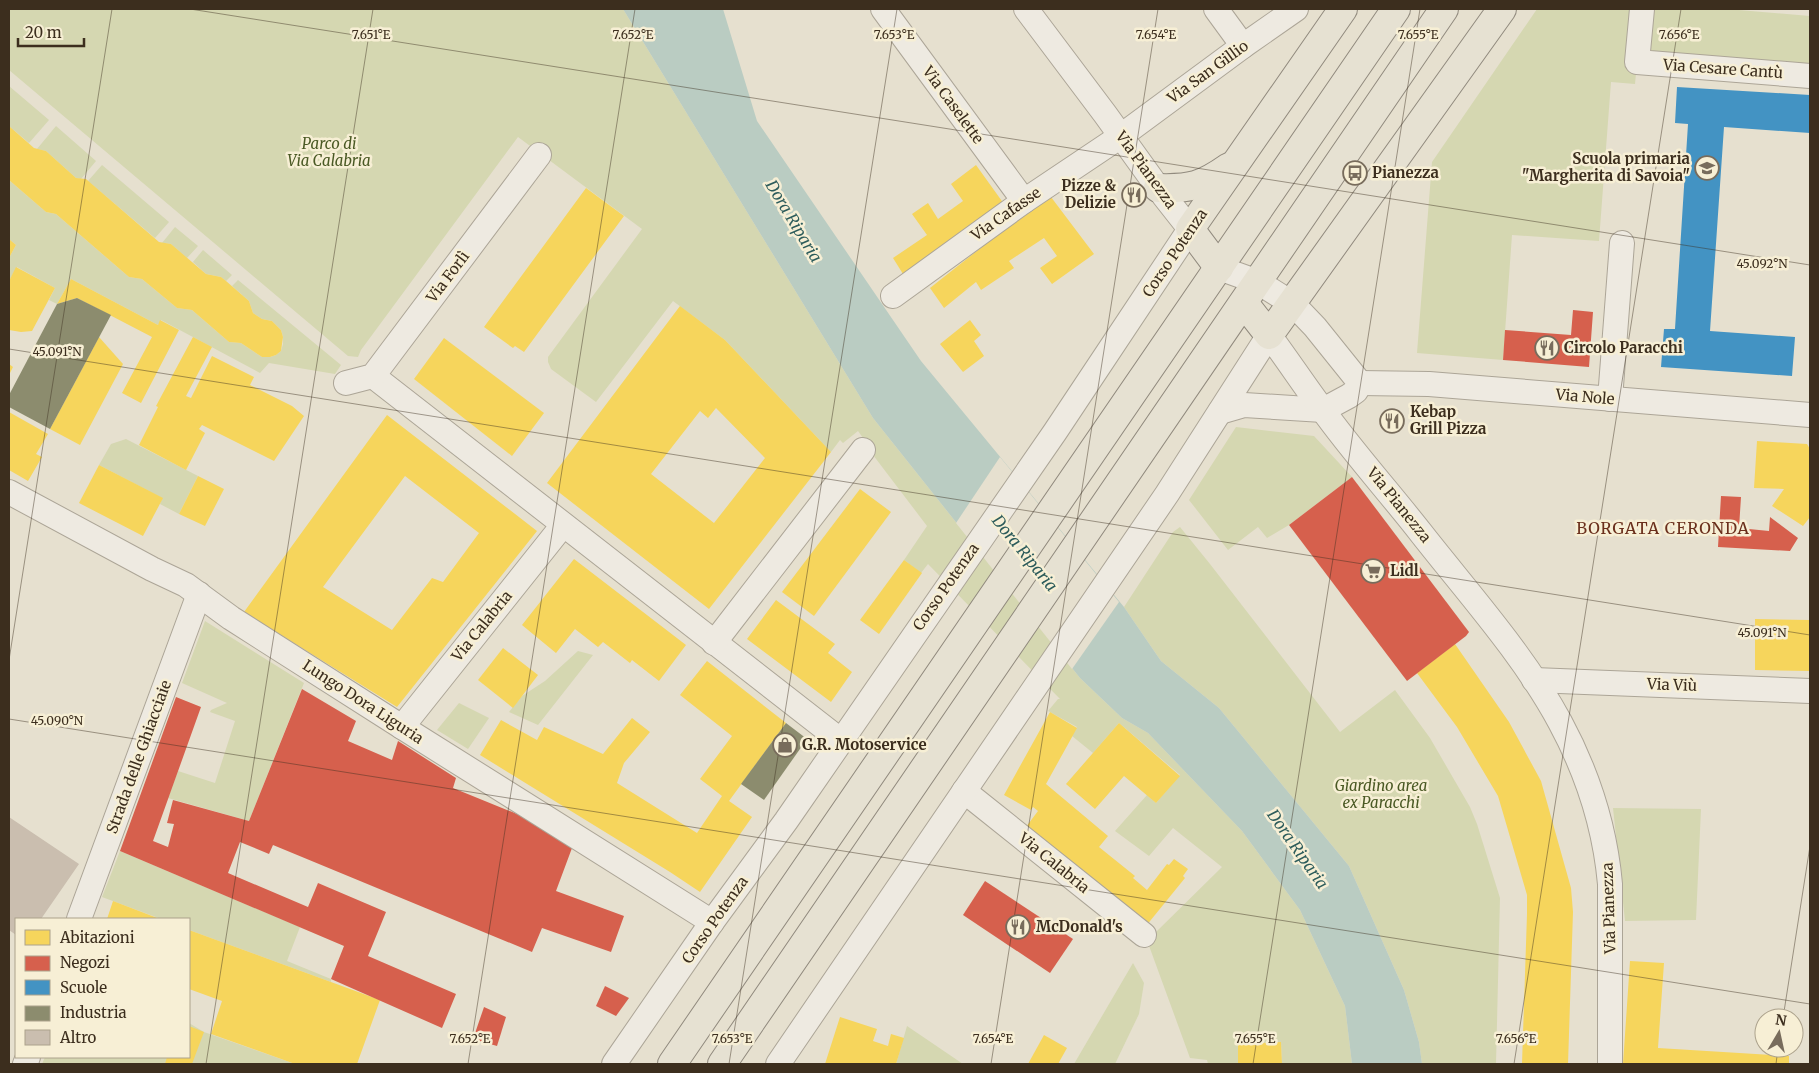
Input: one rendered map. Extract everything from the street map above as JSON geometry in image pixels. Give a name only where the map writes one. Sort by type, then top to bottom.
[{"type":"main road","name":"Corso Potenza","points":[[1190,229],[1343,9]]},
{"type":"main road","points":[[672,1064],[1396,9]]},
{"type":"main road","points":[[722,1064],[1444,9]]},
{"type":"main road","points":[[1270,335],[1502,9]]},
{"type":"main road","points":[[1158,188],[1184,189],[1200,184],[1212,179],[1236,162]]},
{"type":"main road","name":"Via Pianezza","points":[[1190,229],[1219,268]]},
{"type":"main road","name":"Via Pianezza","points":[[1251,292],[1270,335]]},
{"type":"street","name":"Via Caselette","points":[[882,9],[1024,201]]},
{"type":"street","name":"Via Pianezza","points":[[1026,9],[1190,229]]},
{"type":"street","points":[[1216,9],[1243,46]]},
{"type":"street","name":"Via San Gillio","points":[[1121,136],[1296,9]]},
{"type":"street","name":"Via Cesare Cantù","points":[[1642,9],[1637,62],[1810,76]]},
{"type":"street","name":"Via Cafasse","points":[[893,296],[1024,201],[1121,136]]},
{"type":"street","name":"Via Forlì","points":[[373,376],[539,155]]},
{"type":"street","name":"Corso Potenza","points":[[614,1064],[712,922],[786,821],[840,740],[1055,432],[1190,229]]},
{"type":"street","points":[[1610,399],[1622,242]]},
{"type":"street","name":"Via Pianezza","points":[[1219,268],[1251,292]]},
{"type":"street","points":[[1220,412],[1244,405],[1323,410],[1356,391],[1360,383],[1315,327],[1293,304],[1251,292]]},
{"type":"street","name":"Via Pianezza","points":[[1270,335],[1323,410],[1502,634],[1560,721],[1576,754],[1591,796],[1608,856],[1610,892],[1610,1064]]},
{"type":"street","points":[[778,1064],[1152,516],[1270,335]]},
{"type":"street","points":[[346,383],[373,376],[840,740]]},
{"type":"street","name":"Via Nole","points":[[1360,383],[1429,384],[1810,415]]},
{"type":"street","points":[[714,643],[863,450]]},
{"type":"street","name":"Lungo Dora Liguria","points":[[9,492],[152,569],[186,585],[231,618],[712,922]]},
{"type":"street","name":"Via Calabria","points":[[402,727],[563,525]]},
{"type":"street","name":"Strada delle Ghiacciaie","points":[[79,918],[199,594]]},
{"type":"street","name":"Via Viù","points":[[1534,680],[1810,691]]},
{"type":"street","name":"Via Calabria","points":[[964,791],[1144,935]]},
{"type":"green space","name":"Parco di Via Calabria","points":[[9,9],[623,9],[873,418],[1080,678],[1122,718],[1148,733],[1242,831],[1300,910],[1345,1006],[1352,1064],[1282,1064],[1281,1042],[1238,1044],[1238,1064],[1208,1064],[1207,1060],[1190,1058],[1148,943],[1155,933],[1222,867],[1173,828],[1149,856],[1115,831],[1147,795],[1156,803],[1180,775],[1119,723],[1093,753],[1072,736],[1077,727],[1048,711],[1060,699],[928,564],[921,573],[904,560],[927,526],[870,451],[858,431],[843,443],[840,440],[831,452],[725,340],[673,301],[596,402],[551,369],[548,357],[642,229],[518,137],[361,350],[358,357],[348,356],[9,70]]},
{"type":"green space","points":[[1537,9],[1727,9],[1810,16],[1810,76],[1637,63],[1635,84],[1611,82],[1599,241],[1512,235],[1503,360],[1417,353],[1432,162]]},
{"type":"green space","points":[[9,86],[49,120],[29,143],[9,126]]},
{"type":"green space","points":[[56,126],[96,161],[81,179],[76,178],[46,151],[37,149]]},
{"type":"green space","points":[[102,165],[169,222],[155,238],[88,181]]},
{"type":"green space","points":[[9,180],[46,212],[56,214],[129,277],[142,279],[177,308],[192,310],[229,342],[241,343],[262,357],[276,355],[281,351],[283,344],[281,330],[272,321],[262,319],[253,313],[249,301],[232,286],[238,280],[341,365],[335,374],[269,363],[260,373],[161,320],[158,325],[71,279],[57,304],[49,300],[55,288],[17,267],[9,281],[9,258],[16,245],[9,239]]},
{"type":"green space","points":[[175,227],[198,246],[187,258],[171,244],[162,243]]},
{"type":"green space","points":[[203,250],[232,275],[226,281],[221,277],[206,274],[193,262]]},
{"type":"green space","points":[[1236,427],[1314,436],[1352,477],[1289,525],[1267,538],[1258,527],[1228,550],[1189,500]]},
{"type":"green space","points":[[126,439],[198,476],[179,514],[160,504],[162,498],[99,465],[111,444]]},
{"type":"green space","name":"Giardino area ex Paracchi","points":[[1180,527],[1340,732],[1395,690],[1430,738],[1470,807],[1500,898],[1496,1064],[1422,1064],[1419,1042],[1404,990],[1349,866],[1219,708],[1161,661],[1124,607],[1173,532]]},
{"type":"green space","points":[[205,621],[304,683],[249,821],[168,798],[178,771],[215,783],[235,721],[210,712],[227,703],[182,683]]},
{"type":"green space","points":[[578,651],[593,655],[538,725],[509,712],[522,696],[545,681]]},
{"type":"green space","points":[[459,703],[489,718],[468,749],[437,730]]},
{"type":"green space","points":[[1613,808],[1701,809],[1696,920],[1625,921]]},
{"type":"green space","points":[[120,851],[300,927],[287,961],[331,979],[331,982],[190,930],[190,918],[158,918],[102,897]]},
{"type":"green space","points":[[1133,963],[1144,983],[1139,1014],[1115,1064],[1074,1064]]},
{"type":"green space","points":[[190,1024],[204,1032],[295,1064],[42,1064],[45,1058],[190,1058]]},
{"type":"green space","points":[[907,1026],[963,1064],[896,1064]]},
{"type":"water","name":"Dora Riparia","points":[[623,9],[723,9],[757,121],[921,361],[1124,607],[1161,661],[1219,708],[1349,866],[1404,990],[1419,1042],[1422,1064],[1352,1064],[1345,1006],[1300,910],[1242,831],[1148,733],[1122,718],[1080,678],[873,418]]},
{"type":"pier","points":[[1000,457],[1119,602],[1072,669],[956,523]]},
{"type":"building: Abitazioni","points":[[9,126],[34,148],[46,151],[76,178],[86,179],[159,242],[171,244],[206,274],[221,277],[226,281],[249,301],[253,313],[262,319],[272,321],[281,330],[283,337],[281,351],[270,357],[262,357],[241,343],[229,342],[192,310],[177,308],[142,279],[129,277],[56,214],[46,212],[9,180]]},
{"type":"building: Abitazioni","points":[[976,165],[1004,204],[903,274],[893,258],[927,235],[912,214],[928,203],[938,219],[963,201],[951,184]]},
{"type":"building: Abitazioni","points":[[586,188],[624,216],[524,352],[515,346],[513,348],[484,327]]},
{"type":"building: Abitazioni","points":[[1051,197],[1094,254],[1052,284],[1040,268],[1057,256],[1044,238],[1009,261],[1014,268],[981,290],[976,282],[944,308],[930,288],[992,239]]},
{"type":"building: Abitazioni","points":[[9,239],[16,245],[9,258]]},
{"type":"building: Abitazioni","points":[[16,267],[55,288],[32,331],[9,330],[9,281]]},
{"type":"building: Abitazioni","points":[[71,279],[158,325],[160,320],[179,330],[141,403],[122,393],[152,337],[77,298],[57,304]]},
{"type":"building: Abitazioni","points":[[680,306],[725,340],[831,452],[709,609],[547,483]],"holes":[[[716,408],[765,458],[714,523],[651,474],[700,411],[708,418]]]},
{"type":"building: Abitazioni","points":[[970,320],[981,335],[974,341],[984,356],[963,372],[940,344]]},
{"type":"building: Abitazioni","points":[[99,337],[123,364],[80,445],[50,429]]},
{"type":"building: Abitazioni","points":[[193,337],[212,347],[186,396],[191,398],[212,356],[254,377],[250,385],[292,406],[304,416],[274,461],[202,425],[199,429],[205,433],[186,470],[139,445],[158,407],[156,406]]},
{"type":"building: Abitazioni","points":[[444,338],[544,413],[512,456],[414,379]]},
{"type":"building: Abitazioni","points":[[9,364],[13,367],[9,375]]},
{"type":"building: Abitazioni","points":[[9,412],[48,434],[36,454],[42,457],[28,481],[9,470]]},
{"type":"building: Abitazioni","points":[[387,415],[537,531],[397,707],[244,612]],"holes":[[[405,476],[479,533],[443,582],[432,578],[392,630],[323,587]]]},
{"type":"building: Abitazioni","points":[[1757,441],[1807,444],[1810,449],[1810,517],[1803,526],[1772,506],[1784,489],[1754,488]]},
{"type":"building: Abitazioni","points":[[99,465],[163,498],[143,536],[79,503]]},
{"type":"building: Abitazioni","points":[[198,476],[224,489],[205,526],[179,514]]},
{"type":"building: Abitazioni","points":[[860,489],[891,512],[814,616],[782,592]]},
{"type":"building: Abitazioni","points":[[574,559],[686,645],[659,681],[632,660],[630,663],[603,642],[598,647],[575,629],[556,653],[522,625]]},
{"type":"building: Abitazioni","points":[[904,560],[922,573],[879,634],[860,620]]},
{"type":"building: Abitazioni","points":[[776,600],[835,644],[828,653],[852,672],[831,702],[747,639]]},
{"type":"building: Abitazioni","points":[[1755,619],[1810,620],[1810,671],[1755,670]]},
{"type":"building: Abitazioni","points":[[1455,644],[1509,722],[1541,781],[1571,888],[1573,912],[1568,1064],[1522,1064],[1527,895],[1498,796],[1457,727],[1417,673]]},
{"type":"building: Abitazioni","points":[[503,648],[538,675],[513,708],[478,680]]},
{"type":"building: Abitazioni","points":[[707,661],[786,723],[729,801],[752,817],[700,892],[480,755],[501,720],[537,740],[544,727],[603,754],[632,718],[650,732],[624,763],[617,783],[697,833],[722,796],[700,779],[732,736],[680,695]]},
{"type":"building: Abitazioni","points":[[1050,712],[1077,728],[1046,784],[1108,836],[1099,847],[1135,876],[1133,878],[1147,890],[1167,864],[1169,865],[1174,859],[1188,869],[1183,876],[1185,878],[1146,926],[1026,827],[1038,811],[1033,807],[1031,810],[1004,795]]},
{"type":"building: Abitazioni","points":[[1119,723],[1180,776],[1156,803],[1124,776],[1095,809],[1066,784]]},
{"type":"building: Abitazioni","points":[[113,901],[157,918],[107,918]]},
{"type":"building: Abitazioni","points":[[190,930],[380,1000],[357,1064],[295,1064],[211,1034],[222,1001],[190,989]]},
{"type":"building: Abitazioni","points":[[1630,961],[1664,963],[1658,1048],[1754,1054],[1754,1058],[1789,1058],[1789,1064],[1623,1064]]},
{"type":"building: Abitazioni","points":[[840,1017],[877,1029],[873,1041],[888,1046],[891,1034],[904,1038],[896,1064],[825,1064]]},
{"type":"building: Abitazioni","points":[[190,1026],[204,1032],[192,1064],[165,1064],[167,1058],[190,1058]]},
{"type":"building: Abitazioni","points":[[1044,1035],[1067,1048],[1058,1064],[1028,1064]]},
{"type":"building: Abitazioni","points":[[1281,1042],[1282,1064],[1238,1064],[1238,1044]]},
{"type":"building: Negozi","name":"Circolo Paracchi","points":[[1573,310],[1593,312],[1589,367],[1503,360],[1505,330],[1571,335]]},
{"type":"building: Negozi","name":"Lidl","points":[[1352,477],[1469,632],[1407,681],[1289,525]]},
{"type":"building: Negozi","points":[[1721,496],[1741,497],[1739,528],[1769,531],[1770,517],[1798,538],[1790,551],[1718,547]]},
{"type":"building: Negozi","points":[[302,689],[356,721],[348,741],[392,760],[398,741],[456,778],[453,788],[522,816],[572,848],[556,891],[624,916],[611,952],[542,928],[532,952],[273,845],[269,854],[240,842],[228,873],[308,907],[318,883],[386,912],[368,956],[456,994],[442,1028],[331,979],[344,946],[120,851],[176,697],[201,707],[153,841],[168,847],[174,824],[167,823],[173,800],[249,821]]},
{"type":"building: Negozi","name":"McDonald's","points":[[985,881],[1073,939],[1050,973],[963,915]]},
{"type":"building: Negozi","points":[[605,986],[629,998],[616,1016],[596,1006]]},
{"type":"building: Negozi","points":[[484,1007],[506,1017],[497,1046],[473,1039]]},
{"type":"building: Scuole","points":[[1677,87],[1810,95],[1810,133],[1724,127],[1710,331],[1795,337],[1792,376],[1661,367],[1664,329],[1675,329],[1688,124],[1675,123]]},
{"type":"building: Industria","points":[[77,298],[111,315],[50,429],[9,407],[9,395],[57,304]]},
{"type":"building: Industria","points":[[786,723],[807,739],[764,800],[741,784]]},
{"type":"building: Altro","points":[[9,817],[79,864],[42,918],[15,918],[15,934],[9,930]]},
{"type":"place","name":"Scuola primaria \"Margherita di Savoia\"","points":[[1707,168]]},
{"type":"place","name":"Pianezza","points":[[1355,173]]},
{"type":"place","name":"Pizze & Delizie","points":[[1134,195]]},
{"type":"place","name":"Circolo Paracchi","points":[[1547,348]]},
{"type":"place","name":"Kebap Grill Pizza","points":[[1392,421]]},
{"type":"place","name":"Lidl","points":[[1373,571]]},
{"type":"place","name":"G.R. Motoservice","points":[[785,745]]},
{"type":"place","name":"McDonald's","points":[[1018,927]]},
{"type":"district","name":"BORGATA CERONDA","points":[[1663,528]]}]
